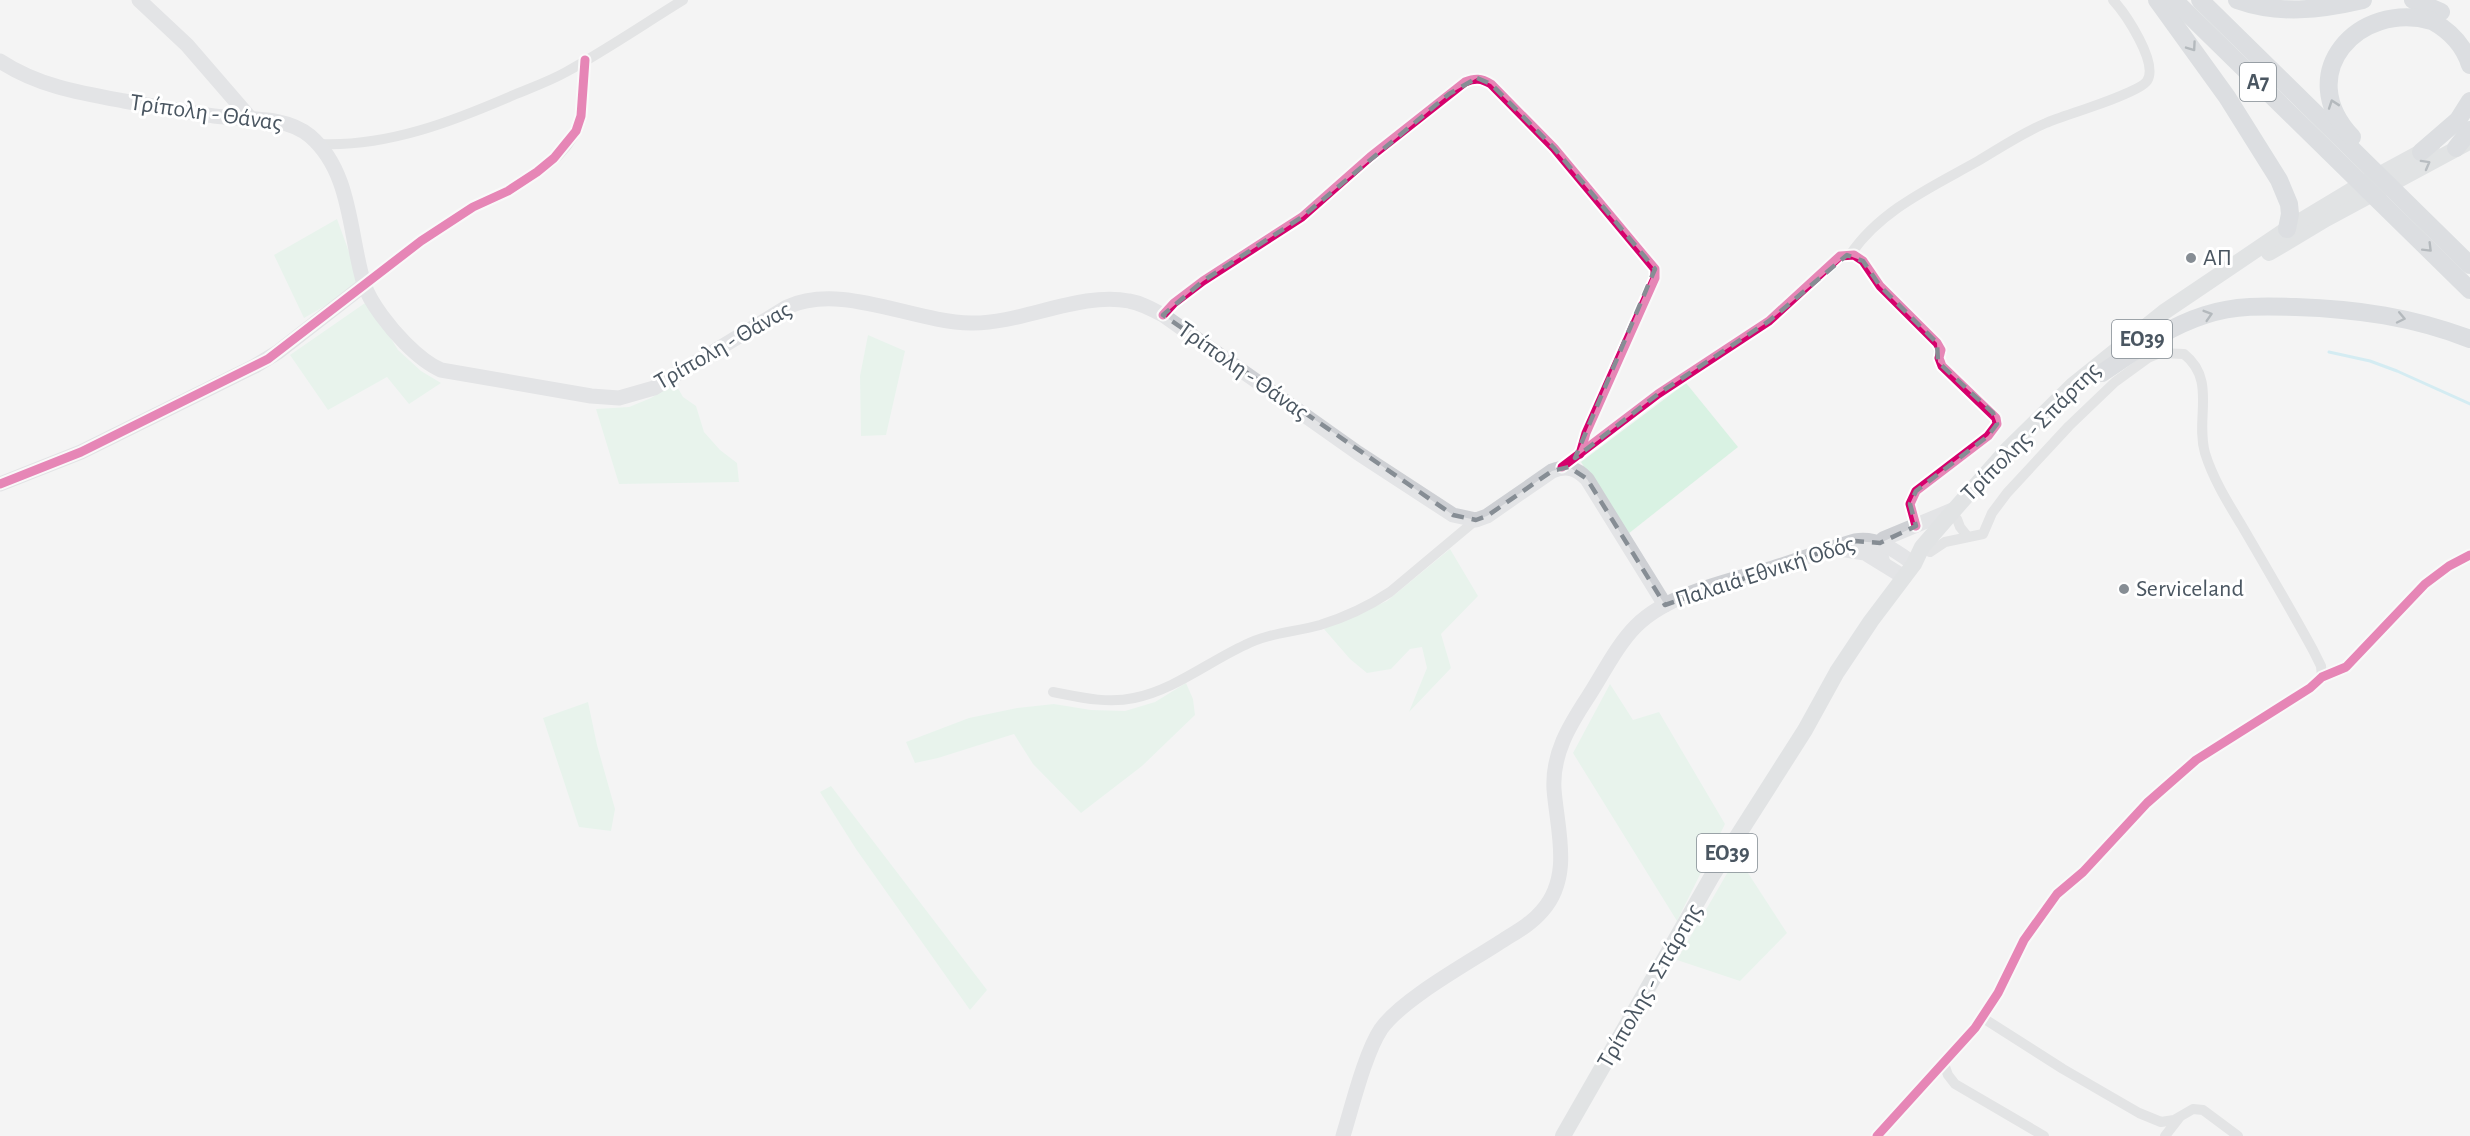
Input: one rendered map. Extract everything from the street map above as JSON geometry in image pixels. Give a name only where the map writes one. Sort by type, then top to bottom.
[{"type":"highway","points":[[2157,0],[2227,97],[2279,180],[2289,204],[2287,229]]},
{"type":"highway","name":"Α7","points":[[2174,0],[2343,165],[2470,265]]},
{"type":"highway","name":"Α7","points":[[2200,0],[2362,154],[2381,177],[2394,203],[2470,290]]},
{"type":"highway","points":[[2237,0],[2257,6],[2299,10],[2331,8],[2363,0]]},
{"type":"highway","points":[[2413,0],[2442,13],[2470,41]]},
{"type":"highway","points":[[2362,154],[2340,121],[2332,104],[2328,86],[2328,72],[2336,48],[2354,27],[2389,12],[2422,15],[2440,25],[2455,38],[2470,65]]},
{"type":"highway","points":[[2421,152],[2458,120],[2470,101]]},
{"type":"highway","points":[[2463,145],[2470,129]]},
{"type":"highway","points":[[2102,373],[2167,331],[2226,309],[2248,307],[2362,310],[2429,324],[2470,339]]},
{"type":"main road","points":[[139,0],[179,38],[252,120]]},
{"type":"main road","name":"Τρίπολη - Θάνας","points":[[0,61],[28,78],[63,89],[177,110],[286,123],[298,127],[320,144],[327,156],[346,202],[364,285],[392,330],[416,354],[433,366],[456,373],[605,398],[632,395],[654,388],[787,307],[812,298],[842,299],[918,315],[972,323],[1004,320],[1103,300],[1126,300],[1163,315],[1358,453],[1453,515],[1476,520]]},
{"type":"main road","name":"Τρίπολης - Σπάρτης","points":[[1909,571],[1930,552],[1956,514],[2007,450],[2103,359],[2200,285],[2287,229],[2421,152],[2470,129]]},
{"type":"main road","name":"Τρίπολης - Σπάρτης","points":[[1563,1136],[1713,876],[1805,730],[1837,672],[1865,629],[1909,571],[1922,547],[2040,429],[2145,337],[2247,267],[2326,219],[2463,145]]},
{"type":"main road","points":[[0,484],[81,452],[255,366],[278,352],[364,285]]},
{"type":"main road","points":[[1476,520],[1486,516],[1552,471],[1562,467],[1575,469],[1587,479],[1665,605]]},
{"type":"main road","points":[[1883,563],[1879,549],[1880,543],[1890,535],[1956,514]]},
{"type":"main road","name":"Παλαιά Εθνική Οδός","points":[[1343,1136],[1373,1044],[1389,1020],[1413,999],[1525,926],[1542,911],[1551,898],[1562,853],[1554,790],[1554,772],[1559,748],[1578,713],[1637,624],[1665,605],[1705,590],[1864,539],[1880,543]]},
{"type":"main road","points":[[1880,543],[1909,571]]},
{"type":"main road","points":[[1834,549],[1856,550],[1883,563],[1909,571]]},
{"type":"street","points":[[320,144],[364,143],[398,137],[446,122],[565,73],[683,0]]},
{"type":"street","points":[[1850,255],[1868,232],[1883,218],[1956,173],[2044,123],[2109,100],[2144,84],[2149,70],[2143,48],[2129,21],[2113,0]]},
{"type":"street","points":[[364,285],[437,230],[473,207],[508,191],[554,158],[573,138],[579,124],[585,60]]},
{"type":"street","points":[[1163,315],[1174,303],[1203,281],[1302,217],[1370,157],[1465,82],[1477,78],[1484,80],[1491,84],[1554,148],[1654,269],[1655,278],[1580,454]]},
{"type":"street","points":[[1562,467],[1658,394],[1769,321],[1840,256],[1850,255],[1863,261],[1880,286],[1937,343],[1941,350],[1942,366],[1996,418],[1997,424],[1988,436],[1916,491],[1910,504],[1916,526]]},
{"type":"street","points":[[1930,552],[1945,542],[1983,534],[1992,513],[2007,493],[2069,426],[2115,382],[2148,358],[2160,353],[2184,354],[2200,371],[2203,382],[2204,450],[2211,471],[2313,650],[2321,666],[2322,677]]},
{"type":"street","points":[[1956,514],[1960,528],[1968,537]]},
{"type":"street","points":[[1053,692],[1112,701],[1134,698],[1158,691],[1245,644],[1265,637],[1321,625],[1375,602],[1390,592],[1476,520]]},
{"type":"street","points":[[1877,1136],[1983,1018],[2024,940],[2057,894],[2083,872],[2147,803],[2196,760],[2310,688],[2322,677],[2346,667],[2425,584],[2449,566],[2470,555]]},
{"type":"street","points":[[1983,1018],[2063,1069],[2139,1113],[2161,1122],[2179,1118]]},
{"type":"street","points":[[1944,1064],[1955,1084],[2044,1136]]},
{"type":"street","points":[[2165,1136],[2179,1118],[2193,1109],[2203,1110],[2238,1136]]},
{"type":"highlighted area","points":[[1477,78],[1491,84],[1554,148],[1655,269],[1575,458],[1658,394],[1769,321],[1847,255],[1863,261],[1880,286],[1937,343],[1938,362],[1993,413],[1997,424],[1988,436],[1916,491],[1910,504],[1916,526],[1880,543],[1855,541],[1665,605],[1587,479],[1569,467],[1552,471],[1487,516],[1476,520],[1453,515],[1163,315],[1203,281],[1302,217],[1449,94]]},
{"type":"green space","points":[[337,219],[361,285],[304,318],[274,255]]},
{"type":"green space","points":[[368,301],[398,350],[421,371],[441,383],[409,404],[387,377],[328,410],[290,355]]},
{"type":"green space","points":[[868,335],[905,351],[886,435],[861,436],[860,376]]},
{"type":"green space","points":[[675,383],[683,397],[696,406],[704,432],[720,450],[737,463],[739,482],[619,484],[596,409],[629,407],[651,398]]},
{"type":"green space","points":[[1686,383],[1738,447],[1628,534],[1581,462]]},
{"type":"green space","points":[[1450,549],[1478,596],[1441,634],[1451,668],[1409,712],[1427,668],[1422,647],[1410,649],[1391,669],[1367,673],[1350,659],[1324,629],[1387,601]]},
{"type":"green space","points":[[1186,683],[1193,699],[1195,715],[1142,766],[1081,813],[1033,764],[1014,734],[915,763],[906,742],[969,718],[1017,708],[1054,704],[1091,710],[1125,711],[1155,702]]},
{"type":"green space","points":[[1610,684],[1633,720],[1659,712],[1725,824],[1677,921],[1573,753]]},
{"type":"green space","points":[[588,702],[615,809],[611,831],[579,827],[543,718]]},
{"type":"green space","points":[[831,786],[987,990],[970,1010],[856,849],[820,792]]},
{"type":"green space","points":[[1737,856],[1787,933],[1740,981],[1677,960]]},
{"type":"waterway","points":[[2329,352],[2370,361],[2470,404]]},
{"type":"cycle path","points":[[0,484],[81,452],[268,359],[421,241],[473,207],[508,191],[537,172],[554,158],[576,131],[581,116],[585,60]]},
{"type":"cycle path","points":[[1163,315],[1174,303],[1203,281],[1302,217],[1370,157],[1465,82],[1481,80],[1491,84],[1554,148],[1655,269],[1655,278],[1586,433],[1580,454]]},
{"type":"cycle path","points":[[1562,467],[1658,394],[1769,321],[1840,256],[1854,255],[1863,261],[1880,286],[1937,343],[1941,350],[1939,358],[1942,366],[1996,418],[1997,424],[1988,436],[1916,491],[1910,504],[1916,526]]},
{"type":"cycle path","points":[[1877,1136],[1975,1028],[1998,993],[2024,940],[2057,894],[2083,872],[2147,803],[2196,760],[2310,688],[2322,677],[2346,667],[2425,584],[2449,566],[2470,555]]},
{"type":"place","name":"ΑΠ","points":[[2191,258]]},
{"type":"place","name":"Serviceland","points":[[2124,589]]}]
